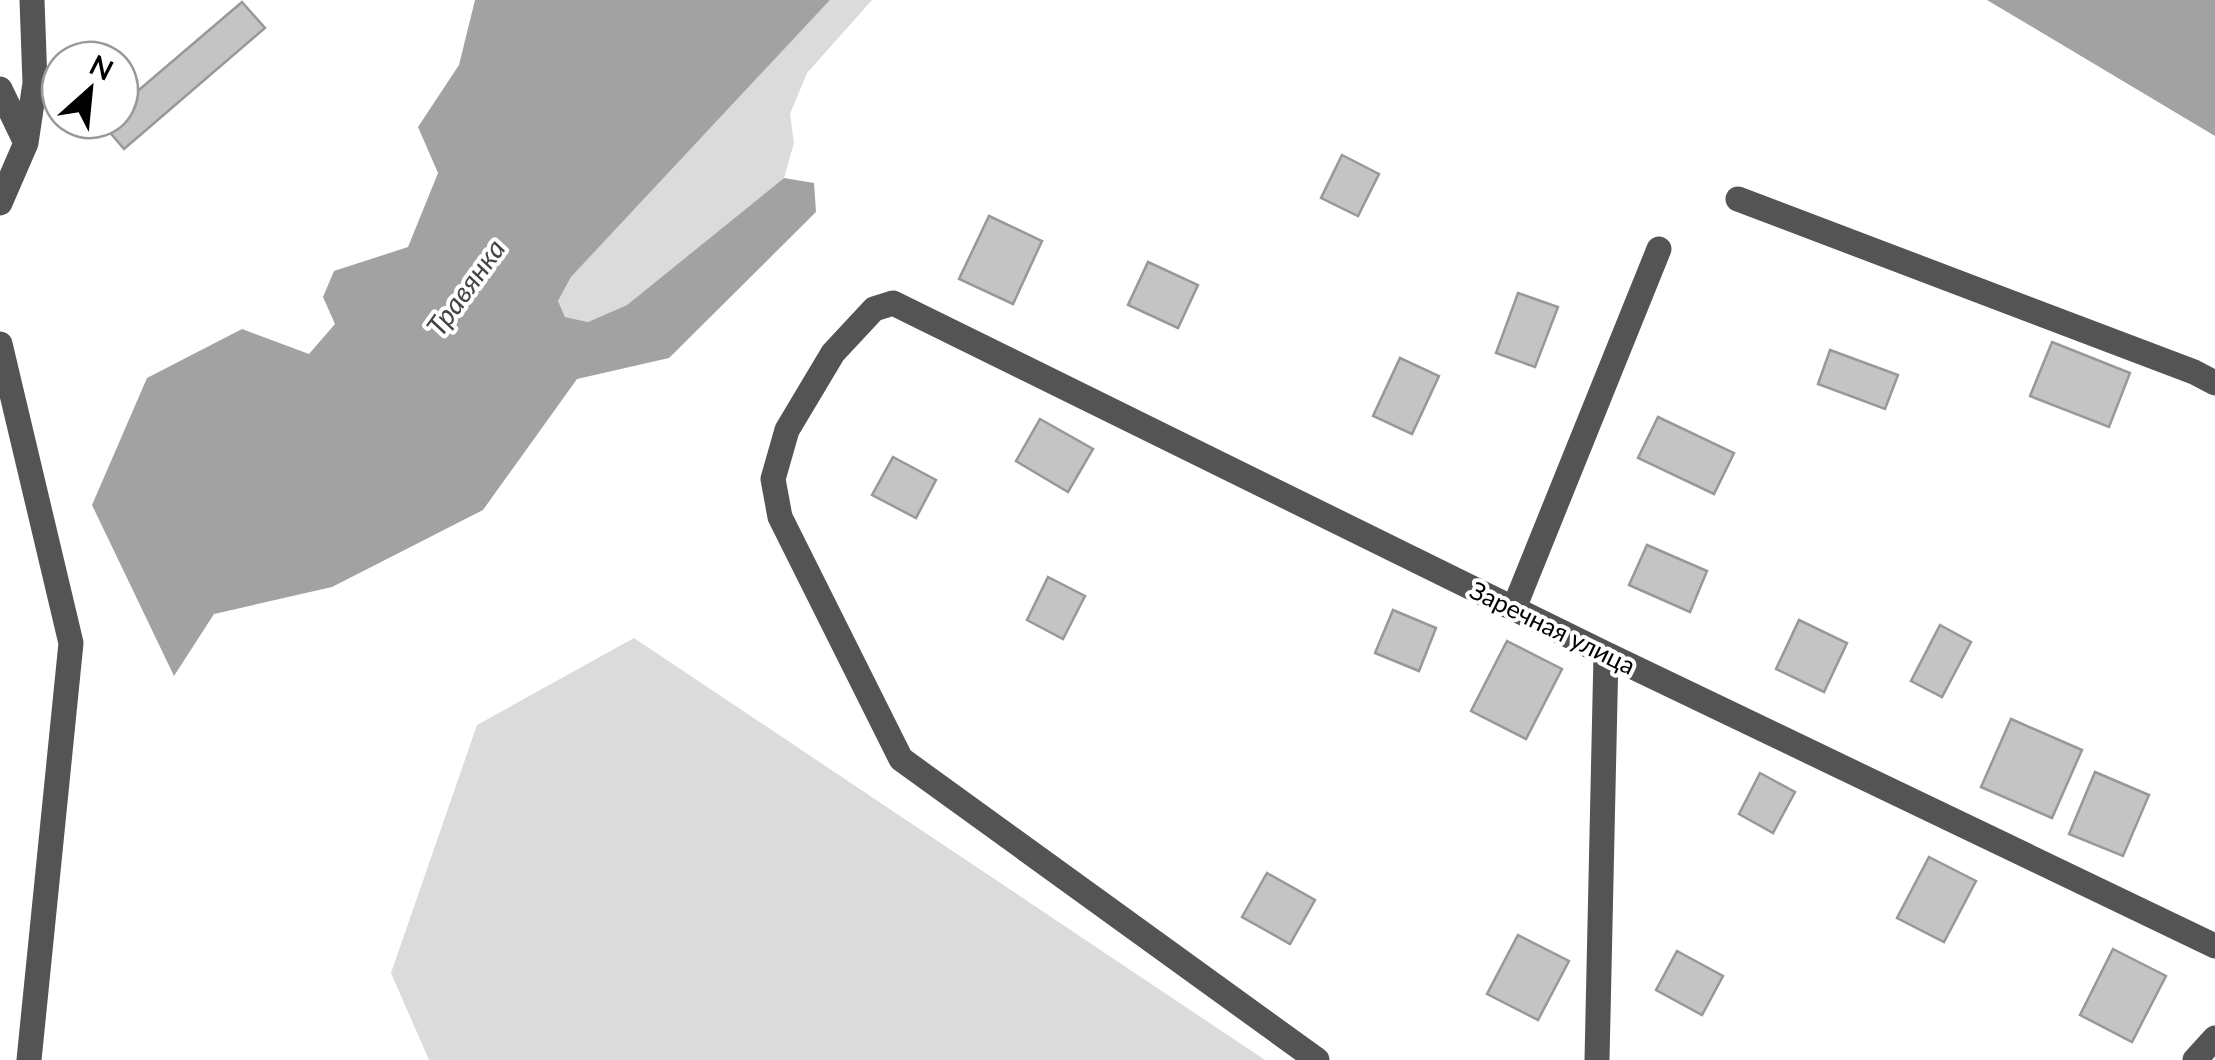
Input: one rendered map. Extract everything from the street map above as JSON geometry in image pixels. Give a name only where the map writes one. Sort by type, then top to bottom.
[{"type":"street","points":[[0,203],[26,143],[35,83],[32,0]]},
{"type":"street","points":[[0,89],[26,143]]},
{"type":"street","points":[[1738,199],[2215,383]]},
{"type":"street","points":[[1514,608],[1659,248]]},
{"type":"street","name":"Заречная улица","points":[[1317,1060],[900,759],[780,516],[774,479],[787,430],[832,353],[874,309],[893,304],[1606,654],[2215,946]]},
{"type":"street","points":[[0,344],[71,644],[29,1060]]},
{"type":"street","points":[[1598,1060],[1606,654]]},
{"type":"street","points":[[2195,1060],[2215,1038]]},
{"type":"shaded area","points":[[830,0],[872,0],[807,73],[790,114],[794,143],[784,178],[627,305],[588,322],[565,317],[558,301],[571,277]]},
{"type":"shaded area","points":[[634,638],[1265,1060],[429,1060],[391,973],[477,725]]},
{"type":"water","name":"Травянка","points":[[475,0],[830,0],[571,277],[558,301],[565,317],[588,322],[627,305],[784,178],[814,183],[816,212],[669,358],[577,379],[483,510],[332,587],[214,614],[174,676],[92,505],[147,378],[242,329],[309,354],[335,324],[323,297],[334,271],[408,247],[438,173],[418,127],[459,65]]},
{"type":"water","points":[[1987,0],[2215,0],[2215,136]]},
{"type":"building","points":[[242,2],[265,28],[140,135],[140,89]]},
{"type":"building","points":[[116,140],[134,140],[124,149]]},
{"type":"building","points":[[1342,155],[1379,174],[1358,216],[1321,198]]},
{"type":"building","points":[[989,216],[1042,241],[1013,304],[959,279]]},
{"type":"building","points":[[1148,262],[1198,285],[1178,328],[1128,305]]},
{"type":"building","points":[[1518,293],[1558,307],[1535,367],[1496,353]]},
{"type":"building","points":[[2052,342],[2130,373],[2109,427],[2030,396]]},
{"type":"building","points":[[1830,350],[1898,375],[1885,409],[1818,384]]},
{"type":"building","points":[[1400,358],[1439,376],[1412,434],[1373,416]]},
{"type":"building","points":[[1658,417],[1734,453],[1714,494],[1638,458]]},
{"type":"building","points":[[1040,419],[1093,449],[1068,492],[1016,461]]},
{"type":"building","points":[[893,457],[936,480],[916,518],[872,495]]},
{"type":"building","points":[[1647,545],[1707,571],[1690,612],[1629,585]]},
{"type":"building","points":[[1048,577],[1085,596],[1063,639],[1027,620]]},
{"type":"building","points":[[1393,610],[1436,628],[1419,671],[1375,653]]},
{"type":"building","points":[[1799,620],[1847,643],[1824,692],[1776,669]]},
{"type":"building","points":[[1940,625],[1971,642],[1942,697],[1911,681]]},
{"type":"building","points":[[1507,641],[1562,669],[1526,739],[1471,711]]},
{"type":"building","points":[[2011,719],[2082,750],[2052,818],[1981,787]]},
{"type":"building","points":[[2095,772],[2149,795],[2123,856],[2069,834]]},
{"type":"building","points":[[1760,773],[1795,792],[1773,833],[1739,814]]},
{"type":"building","points":[[1929,857],[1976,881],[1944,942],[1897,918]]},
{"type":"building","points":[[1267,873],[1315,900],[1290,944],[1242,917]]},
{"type":"building","points":[[1518,935],[1569,961],[1538,1020],[1487,994]]},
{"type":"building","points":[[2113,949],[2166,976],[2132,1042],[2080,1015]]},
{"type":"building","points":[[1677,951],[1723,976],[1702,1015],[1656,990]]}]
